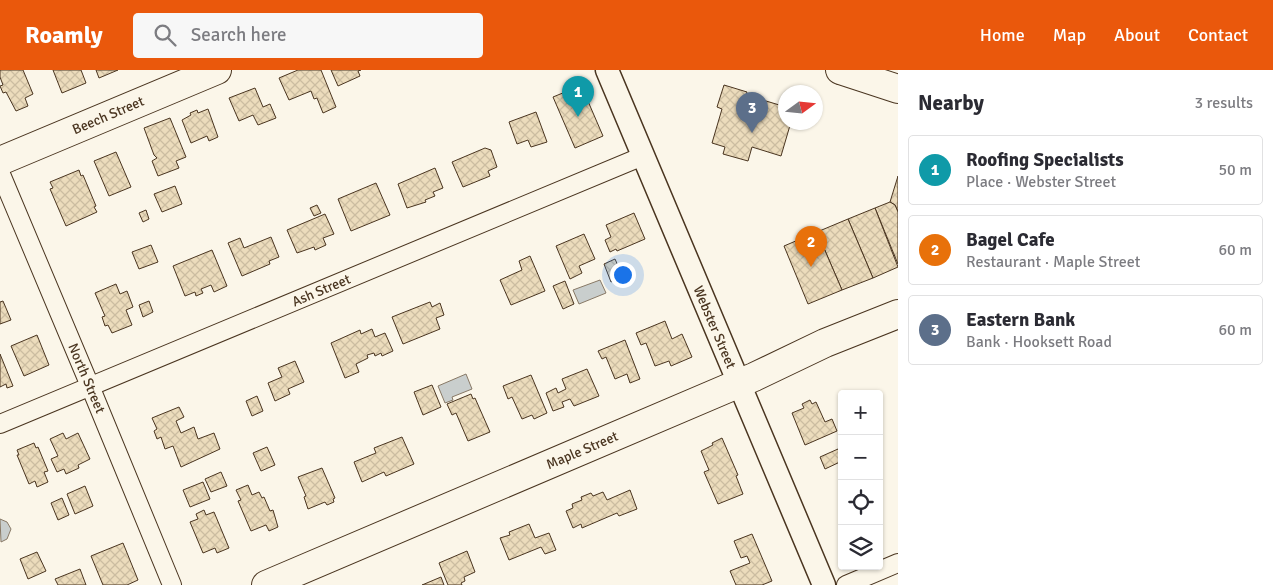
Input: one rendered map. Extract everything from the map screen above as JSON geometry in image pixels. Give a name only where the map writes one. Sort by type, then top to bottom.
[{"type":"main road","name":"Beech Street","points":[[0,161],[217,70]]},
{"type":"main road","points":[[840,70],[898,89]]},
{"type":"main road","name":"Maple Street","points":[[266,585],[739,384],[825,344],[898,314]]},
{"type":"street","name":"Webster Street","points":[[607,70],[824,585]]},
{"type":"street","name":"Ash Street","points":[[0,424],[642,156]]},
{"type":"street","name":"North Street","points":[[0,172],[172,585]]},
{"type":"street","points":[[846,585],[898,563]]},
{"type":"shaded area","points":[[600,280],[606,293],[579,304],[573,290]]},
{"type":"shaded area","points":[[466,374],[472,389],[452,397],[453,400],[445,403],[438,386]]},
{"type":"shaded area","points":[[0,519],[7,522],[11,529],[7,539],[1,542]]},
{"type":"building","points":[[0,70],[23,70],[33,94],[25,98],[28,106],[16,111],[6,92],[3,93],[0,86],[3,85]]},
{"type":"building","points":[[53,70],[81,70],[86,83],[62,93]]},
{"type":"building","points":[[96,70],[118,70],[99,78]]},
{"type":"building","points":[[298,70],[321,70],[336,107],[323,113],[317,98],[314,99],[311,91],[289,100],[279,78]]},
{"type":"building","points":[[331,70],[361,70],[358,71],[360,76],[338,86]]},
{"type":"building","points":[[724,85],[747,92],[746,95],[778,105],[778,130],[789,130],[781,156],[752,147],[748,161],[723,154],[725,147],[712,143],[722,109],[717,107]]},
{"type":"building","points":[[255,88],[263,107],[270,104],[276,118],[258,125],[253,115],[239,121],[229,98]]},
{"type":"building","points":[[575,88],[578,95],[584,92],[603,136],[575,148],[553,97]]},
{"type":"building","points":[[208,109],[218,137],[209,141],[207,136],[191,143],[182,120],[197,110],[198,113]]},
{"type":"building","points":[[536,112],[547,142],[531,147],[528,140],[517,144],[509,122]]},
{"type":"building","points":[[170,118],[186,157],[176,161],[179,168],[158,176],[152,161],[157,158],[154,155],[144,128]]},
{"type":"building","points":[[485,148],[491,150],[497,167],[488,171],[490,176],[463,187],[452,162]]},
{"type":"building","points":[[116,152],[131,187],[109,196],[94,161]]},
{"type":"building","points":[[435,168],[443,188],[433,192],[435,196],[425,200],[426,202],[407,208],[398,184]]},
{"type":"building","points":[[79,170],[81,176],[83,175],[97,212],[66,226],[50,189],[53,188],[50,182]]},
{"type":"building","points":[[898,176],[898,212],[895,205],[890,202]]},
{"type":"building","points":[[376,183],[390,215],[351,231],[338,199]]},
{"type":"building","points":[[175,186],[182,204],[162,212],[154,194]]},
{"type":"building","points":[[890,202],[895,205],[898,212],[898,264],[875,208]]},
{"type":"building","points":[[317,205],[321,213],[314,216],[310,208]]},
{"type":"building","points":[[875,208],[898,267],[873,278],[848,219]]},
{"type":"building","points":[[146,210],[149,219],[143,222],[139,213]]},
{"type":"building","points":[[634,213],[645,239],[610,252],[605,240],[611,237],[606,225]]},
{"type":"building","points":[[325,214],[334,234],[323,238],[326,245],[315,250],[314,247],[297,253],[287,230]]},
{"type":"building","points":[[848,219],[873,278],[842,290],[817,232]]},
{"type":"building","points":[[817,232],[842,290],[808,304],[784,246]]},
{"type":"building","points":[[584,234],[595,259],[579,266],[582,273],[570,279],[556,246]]},
{"type":"building","points":[[271,237],[279,257],[269,261],[270,264],[242,276],[228,243],[240,238],[244,248]]},
{"type":"building","points":[[151,245],[158,262],[139,269],[132,252]]},
{"type":"building","points":[[212,250],[227,286],[214,292],[211,285],[201,289],[203,293],[196,296],[195,292],[185,296],[173,266]]},
{"type":"building","points":[[530,256],[545,291],[511,305],[500,280],[522,270],[519,261]]},
{"type":"building","points":[[615,259],[623,277],[611,282],[604,264]]},
{"type":"building","points":[[565,281],[574,304],[563,309],[553,286]]},
{"type":"building","points":[[116,284],[120,294],[127,291],[133,307],[126,310],[132,325],[112,333],[108,325],[105,326],[102,317],[105,316],[95,293]]},
{"type":"building","points":[[3,301],[11,320],[0,324],[0,302]]},
{"type":"building","points":[[149,301],[153,312],[143,317],[139,305]]},
{"type":"building","points":[[430,302],[432,307],[440,303],[444,315],[436,318],[440,329],[403,344],[392,317]]},
{"type":"building","points":[[665,321],[672,339],[682,334],[692,357],[671,366],[669,361],[655,366],[646,343],[641,345],[636,333]]},
{"type":"building","points":[[372,329],[375,337],[385,333],[393,351],[382,356],[381,353],[375,356],[374,353],[367,355],[368,358],[356,364],[359,372],[345,378],[331,343],[360,330],[361,334]]},
{"type":"building","points":[[37,335],[49,365],[24,376],[11,346]]},
{"type":"building","points":[[625,340],[640,379],[630,383],[627,374],[615,379],[606,357],[602,359],[598,351]]},
{"type":"building","points":[[0,354],[13,386],[7,388],[6,384],[0,387]]},
{"type":"building","points":[[295,361],[304,382],[288,389],[290,394],[275,401],[268,383],[282,377],[278,368]]},
{"type":"building","points":[[587,369],[599,396],[574,406],[570,399],[562,402],[564,407],[553,411],[546,393],[556,388],[558,393],[566,389],[562,379]]},
{"type":"building","points":[[531,375],[547,413],[534,419],[532,415],[522,419],[512,397],[508,399],[503,386]]},
{"type":"building","points":[[432,385],[441,407],[423,415],[414,392]]},
{"type":"building","points":[[471,394],[473,399],[475,398],[490,432],[468,441],[456,413],[452,415],[447,404]]},
{"type":"building","points":[[257,396],[263,411],[252,416],[246,401]]},
{"type":"building","points":[[810,400],[812,404],[816,402],[825,422],[832,419],[837,431],[805,445],[792,413],[804,408],[802,404]]},
{"type":"building","points":[[179,407],[184,417],[176,421],[181,433],[194,427],[198,439],[214,433],[220,449],[181,467],[173,446],[165,449],[161,437],[157,439],[154,431],[157,429],[152,418]]},
{"type":"building","points":[[63,433],[66,439],[78,433],[90,459],[78,465],[79,468],[66,474],[64,469],[57,472],[51,459],[58,456],[50,439]]},
{"type":"building","points":[[402,437],[414,464],[386,476],[384,472],[362,482],[354,462],[376,453],[374,448]]},
{"type":"building","points":[[722,438],[738,475],[736,476],[743,494],[718,504],[704,472],[709,470],[701,451]]},
{"type":"building","points":[[34,443],[36,448],[38,447],[48,471],[44,472],[48,482],[37,487],[35,481],[29,484],[17,455],[19,455],[17,450]]},
{"type":"building","points":[[267,447],[275,465],[261,471],[253,453]]},
{"type":"building","points":[[838,449],[838,463],[825,469],[820,457]]},
{"type":"building","points":[[322,468],[335,498],[333,499],[334,502],[327,505],[325,502],[308,509],[304,497],[306,496],[298,477]]},
{"type":"building","points":[[221,472],[227,486],[211,492],[205,479]]},
{"type":"building","points":[[203,482],[210,499],[190,507],[183,490]]},
{"type":"building","points":[[248,485],[252,495],[259,492],[262,498],[264,497],[270,511],[273,510],[278,527],[269,531],[266,525],[251,531],[238,501],[241,500],[236,490]]},
{"type":"building","points":[[85,486],[93,506],[75,514],[67,494]]},
{"type":"building","points":[[630,490],[637,509],[619,516],[617,513],[582,528],[581,524],[573,528],[566,511],[573,508],[572,504],[582,500],[581,497],[591,493],[593,496],[603,492],[607,500]]},
{"type":"building","points":[[62,498],[69,515],[58,520],[51,503]]},
{"type":"building","points":[[204,510],[206,515],[214,512],[229,548],[217,553],[215,548],[203,553],[190,522],[198,519],[196,514]]},
{"type":"building","points":[[529,524],[535,538],[549,533],[556,550],[545,554],[541,547],[509,560],[500,538],[510,535],[509,532]]},
{"type":"building","points":[[752,534],[772,581],[762,585],[736,585],[730,571],[750,563],[747,556],[741,558],[734,541]]},
{"type":"building","points":[[123,543],[138,580],[127,585],[103,585],[91,556]]},
{"type":"building","points":[[467,551],[475,572],[464,577],[465,581],[461,583],[462,585],[448,585],[439,563]]},
{"type":"building","points":[[37,552],[46,571],[28,579],[20,559]]},
{"type":"building","points":[[80,569],[86,585],[58,585],[55,579]]},
{"type":"building","points":[[441,577],[444,585],[422,585]]},
{"type":"place","name":"Roofing Specialists","points":[[578,117]]},
{"type":"place","name":"Eastern Bank","points":[[752,133]]},
{"type":"place","name":"Bagel Cafe","points":[[811,267]]}]
